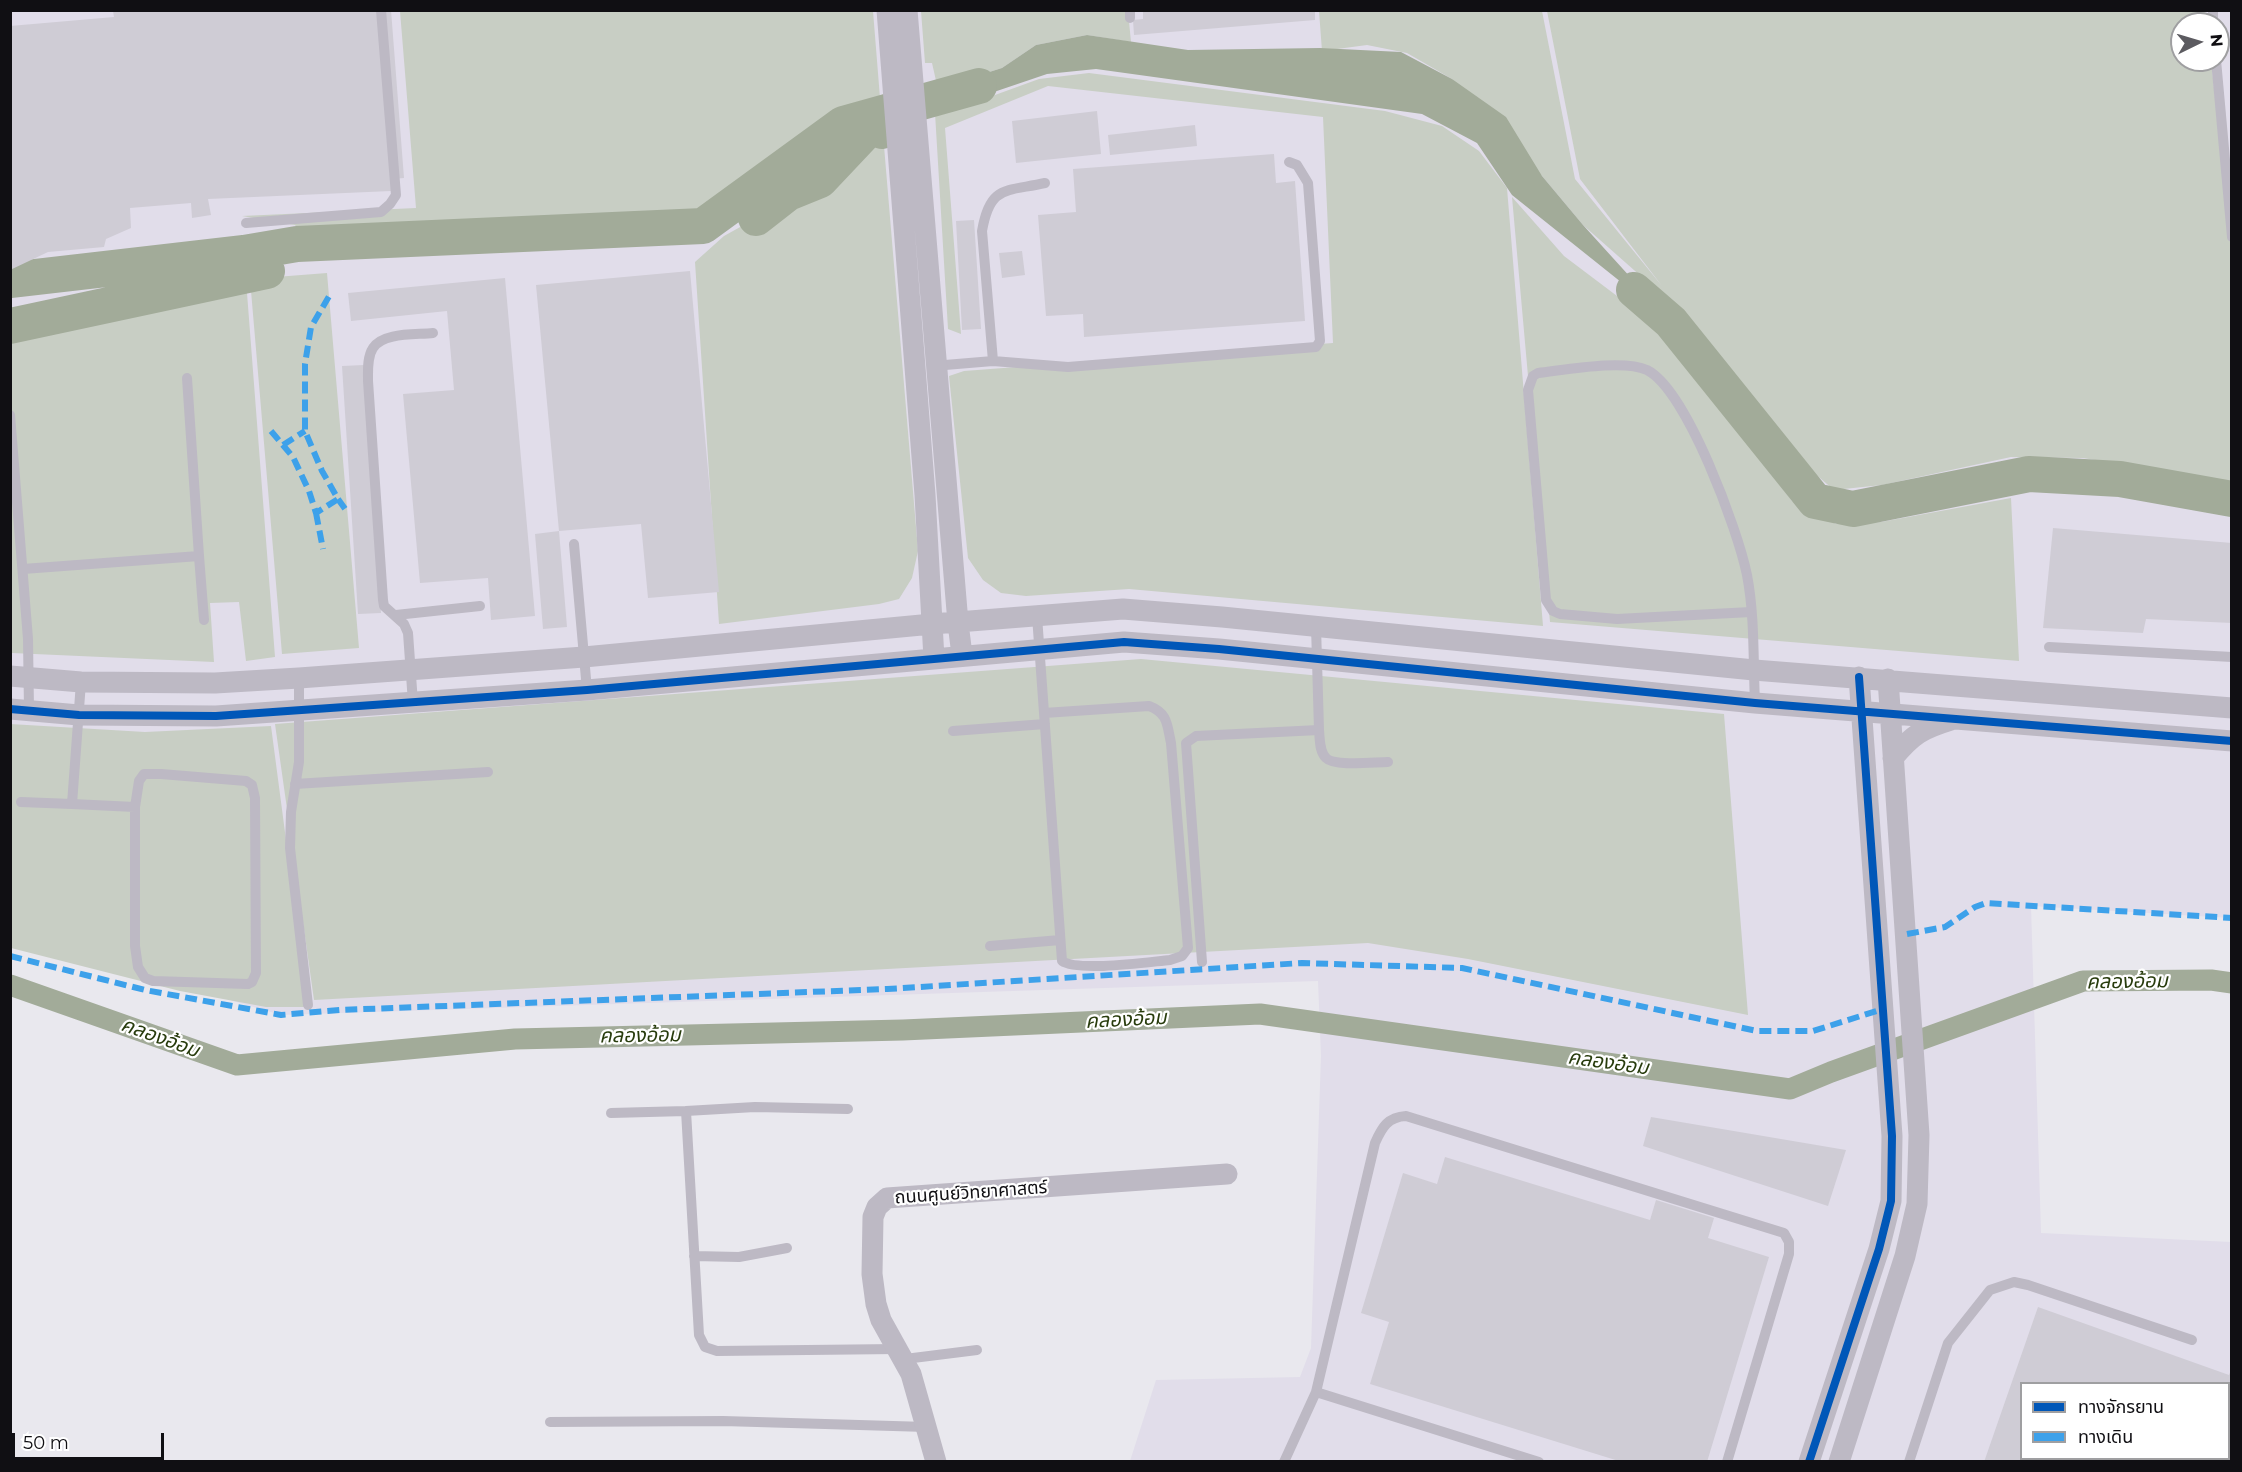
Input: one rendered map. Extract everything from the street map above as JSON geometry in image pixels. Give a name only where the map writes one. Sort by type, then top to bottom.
[{"type":"street","points":[[887,10],[903,85],[938,365],[962,655]]},
{"type":"street","points":[[903,85],[908,10]]},
{"type":"street","points":[[909,146],[915,367],[934,659]]},
{"type":"street","points":[[20,677],[81,682],[215,683],[299,678],[584,657],[932,624],[1123,609],[1754,670],[2232,708]]},
{"type":"street","points":[[20,710],[79,715],[216,716],[300,711],[587,690],[1124,642],[1755,703],[2232,741]]},
{"type":"street","points":[[1809,1461],[1879,1248],[1891,1201],[1892,1136],[1866,760],[1858,677]]},
{"type":"street","points":[[1839,1461],[1905,1256],[1917,1204],[1919,1136],[1888,679]]},
{"type":"street","points":[[1815,706],[1851,728],[1866,760]]},
{"type":"street","points":[[1893,758],[1911,736],[1932,726],[1958,718]]},
{"type":"street","name":"ถนนศูนย์วิทยาศาสตร์","points":[[936,1461],[911,1374],[881,1320],[876,1304],[873,1274],[873,1217],[877,1207],[887,1198],[1227,1174]]},
{"type":"lane","points":[[246,223],[381,212],[396,195],[381,10]]},
{"type":"lane","points":[[2217,72],[2232,237]]},
{"type":"lane","points":[[915,367],[993,361],[1068,367],[1316,347],[1320,340],[1308,183],[1297,165],[1289,162]]},
{"type":"lane","points":[[993,361],[982,231],[986,211],[993,198],[1003,192],[1045,183]]},
{"type":"lane","points":[[414,703],[408,633],[396,615],[384,606],[383,600],[368,381],[369,359],[374,347],[387,338],[433,333]]},
{"type":"lane","points":[[1751,612],[1617,619],[1560,614],[1549,607],[1546,600],[1528,390],[1533,376],[1538,373],[1622,365],[1647,370],[1665,383],[1691,424],[1728,514],[1747,576],[1751,612],[1755,703]]},
{"type":"lane","points":[[187,378],[204,620]]},
{"type":"lane","points":[[10,415],[23,569],[20,710]]},
{"type":"lane","points":[[574,544],[587,690]]},
{"type":"lane","points":[[23,569],[200,556]]},
{"type":"lane","points":[[396,615],[480,606]]},
{"type":"lane","points":[[953,731],[1045,719],[1149,706],[1158,709],[1165,717],[1171,743],[1188,948],[1182,956],[1170,960],[1087,966],[1066,964],[1062,961],[1060,940],[1045,719],[1040,649],[1036,616]]},
{"type":"lane","points":[[1316,626],[1319,730],[1321,748],[1325,757],[1334,763],[1388,762]]},
{"type":"lane","points":[[2049,647],[2232,657]]},
{"type":"lane","points":[[299,678],[299,762],[290,848],[308,1005]]},
{"type":"lane","points":[[72,804],[81,682]]},
{"type":"lane","points":[[1202,962],[1186,743],[1196,736],[1319,730]]},
{"type":"lane","points":[[295,784],[488,772]]},
{"type":"lane","points":[[144,774],[246,781],[252,785],[255,798],[255,973],[252,982],[248,984],[153,981],[145,978],[138,967],[135,946],[135,807],[139,781],[144,774]]},
{"type":"lane","points":[[21,802],[135,807]]},
{"type":"lane","points":[[990,946],[1060,940]]},
{"type":"lane","points":[[612,1113],[755,1107],[848,1109]]},
{"type":"lane","points":[[686,1111],[699,1335],[705,1347],[717,1350],[901,1354],[977,1350]]},
{"type":"lane","points":[[1284,1461],[1316,1392],[1375,1143],[1382,1128],[1394,1117],[1406,1116],[1784,1233],[1789,1242],[1789,1254],[1727,1461]]},
{"type":"lane","points":[[694,1256],[740,1257],[787,1248]]},
{"type":"lane","points":[[1909,1461],[1948,1343],[1989,1290],[2014,1282],[2028,1285],[2192,1340]]},
{"type":"lane","points":[[1316,1392],[1539,1461]]},
{"type":"lane","points":[[550,1422],[723,1421],[927,1427]]},
{"type":"shaded area","points":[[10,11],[2231,11],[2231,918],[2031,906],[2041,1233],[2231,1242],[2231,1461],[1130,1461],[1156,1380],[1300,1377],[1311,1348],[1321,1056],[1318,981],[281,1015],[11,936]]},
{"type":"shaded area","points":[[400,11],[873,11],[880,98],[861,105],[845,105],[705,214],[308,243],[295,225],[242,216],[416,208]]},
{"type":"shaded area","points":[[921,11],[1128,11],[1131,42],[1087,35],[1036,45],[1002,68],[964,80],[937,85],[932,63],[925,63]]},
{"type":"shaded area","points":[[1319,11],[1542,11],[1575,179],[1662,286],[1580,179],[1547,11],[2205,11],[2170,12],[2170,72],[2212,72],[2232,254],[2231,483],[2083,458],[2011,457],[1882,485],[1834,490],[1813,472],[1686,316],[1583,225],[1542,176],[1452,79],[1407,53],[1367,45],[1322,51]]},
{"type":"shaded area","points":[[1087,35],[1188,50],[1320,48],[1401,52],[1452,79],[1506,117],[1542,176],[1671,322],[1512,195],[1477,143],[1422,114],[1096,69],[1047,74],[932,113],[930,83],[964,80],[1002,68],[1036,45]]},
{"type":"shaded area","points":[[1089,73],[1385,111],[1442,126],[1479,151],[1507,188],[1543,626],[1129,589],[1026,596],[1001,593],[983,580],[968,558],[949,376],[964,371],[1333,343],[1323,117],[1048,86],[945,128],[961,334],[948,329],[935,113],[973,103],[1039,79]]},
{"type":"shaded area","points":[[868,130],[883,134],[918,551],[912,578],[899,599],[879,604],[719,624],[695,262],[724,236],[760,216],[788,193],[820,180]]},
{"type":"shaded area","points":[[1512,197],[1564,256],[1670,336],[1792,501],[1836,524],[1881,522],[2011,498],[2019,661],[1550,622]]},
{"type":"shaded area","points":[[327,273],[359,648],[282,654],[250,279]]},
{"type":"shaded area","points":[[246,280],[275,657],[246,661],[239,602],[210,603],[214,662],[12,653],[10,331]]},
{"type":"shaded area","points":[[1141,659],[1724,714],[1748,1015],[1468,959],[1368,943],[314,1000],[275,724]]},
{"type":"shaded area","points":[[10,724],[145,732],[271,726],[308,1007],[266,1007],[180,991],[11,948]]},
{"type":"building","points":[[391,10],[404,178],[391,179],[391,191],[208,199],[211,215],[192,218],[191,203],[130,208],[131,228],[106,239],[104,247],[48,252],[10,270],[10,26],[114,17],[113,11]]},
{"type":"building","points":[[1143,10],[1315,10],[1315,20],[1134,35],[1133,20],[1143,19]]},
{"type":"building","points":[[1097,111],[1101,154],[1016,163],[1012,121]]},
{"type":"building","points":[[1195,125],[1197,146],[1110,155],[1108,135]]},
{"type":"building","points":[[1274,154],[1276,183],[1295,181],[1305,321],[1084,337],[1083,314],[1046,316],[1038,215],[1076,212],[1073,169]]},
{"type":"building","points":[[974,220],[981,329],[962,330],[956,221]]},
{"type":"building","points":[[1022,251],[1025,275],[1002,278],[999,253]]},
{"type":"building","points":[[690,271],[719,592],[648,598],[641,524],[559,531],[536,285]]},
{"type":"building","points":[[505,278],[535,616],[491,620],[488,578],[420,583],[403,394],[454,390],[447,311],[351,321],[348,293]]},
{"type":"building","points":[[364,365],[381,613],[358,614],[342,366]]},
{"type":"building","points":[[2053,528],[2232,543],[2232,623],[2146,619],[2143,633],[2043,628]]},
{"type":"building","points":[[559,531],[567,627],[543,629],[535,534]]},
{"type":"building","points":[[1651,1117],[1846,1150],[1828,1206],[1643,1146]]},
{"type":"building","points":[[1445,1157],[1650,1220],[1656,1200],[1714,1218],[1708,1238],[1769,1257],[1707,1462],[1622,1462],[1370,1384],[1389,1322],[1361,1313],[1403,1173],[1437,1184]]},
{"type":"building","points":[[2038,1307],[2229,1375],[2232,1368],[2232,1462],[1984,1462]]},
{"type":"waterway","points":[[10,280],[244,253],[297,244],[703,226],[843,124],[979,86]]},
{"type":"waterway","points":[[756,218],[788,193],[820,180],[870,127],[882,131],[882,128]]},
{"type":"waterway","points":[[10,326],[267,271]]},
{"type":"waterway","points":[[1634,290],[1671,322],[1815,501],[1853,509],[2029,474],[2120,479],[2232,499]]},
{"type":"waterway","name":"คลองอ้อม","points":[[10,985],[237,1065],[515,1039],[903,1030],[1260,1014],[1790,1089],[2083,981],[2211,980],[2232,983]]},
{"type":"marked path","points":[[271,431],[293,457],[309,491],[316,513],[338,499],[322,471],[305,431],[305,364],[311,327],[331,293]]},
{"type":"marked path","points":[[283,445],[305,431]]},
{"type":"marked path","points":[[338,499],[348,513]]},
{"type":"marked path","points":[[316,513],[323,549]]},
{"type":"marked path","points":[[1907,934],[1945,927],[1975,907],[1986,903],[2232,918]]},
{"type":"marked path","points":[[10,956],[145,990],[281,1015],[340,1010],[887,989],[1302,963],[1462,968],[1757,1031],[1813,1031],[1883,1009]]},
{"type":"cycle path","points":[[10,709],[79,715],[216,716],[587,690],[1124,642],[1219,649],[1755,703],[2232,741]]},
{"type":"cycle path","points":[[1809,1462],[1879,1249],[1891,1201],[1892,1136],[1859,677]]}]
